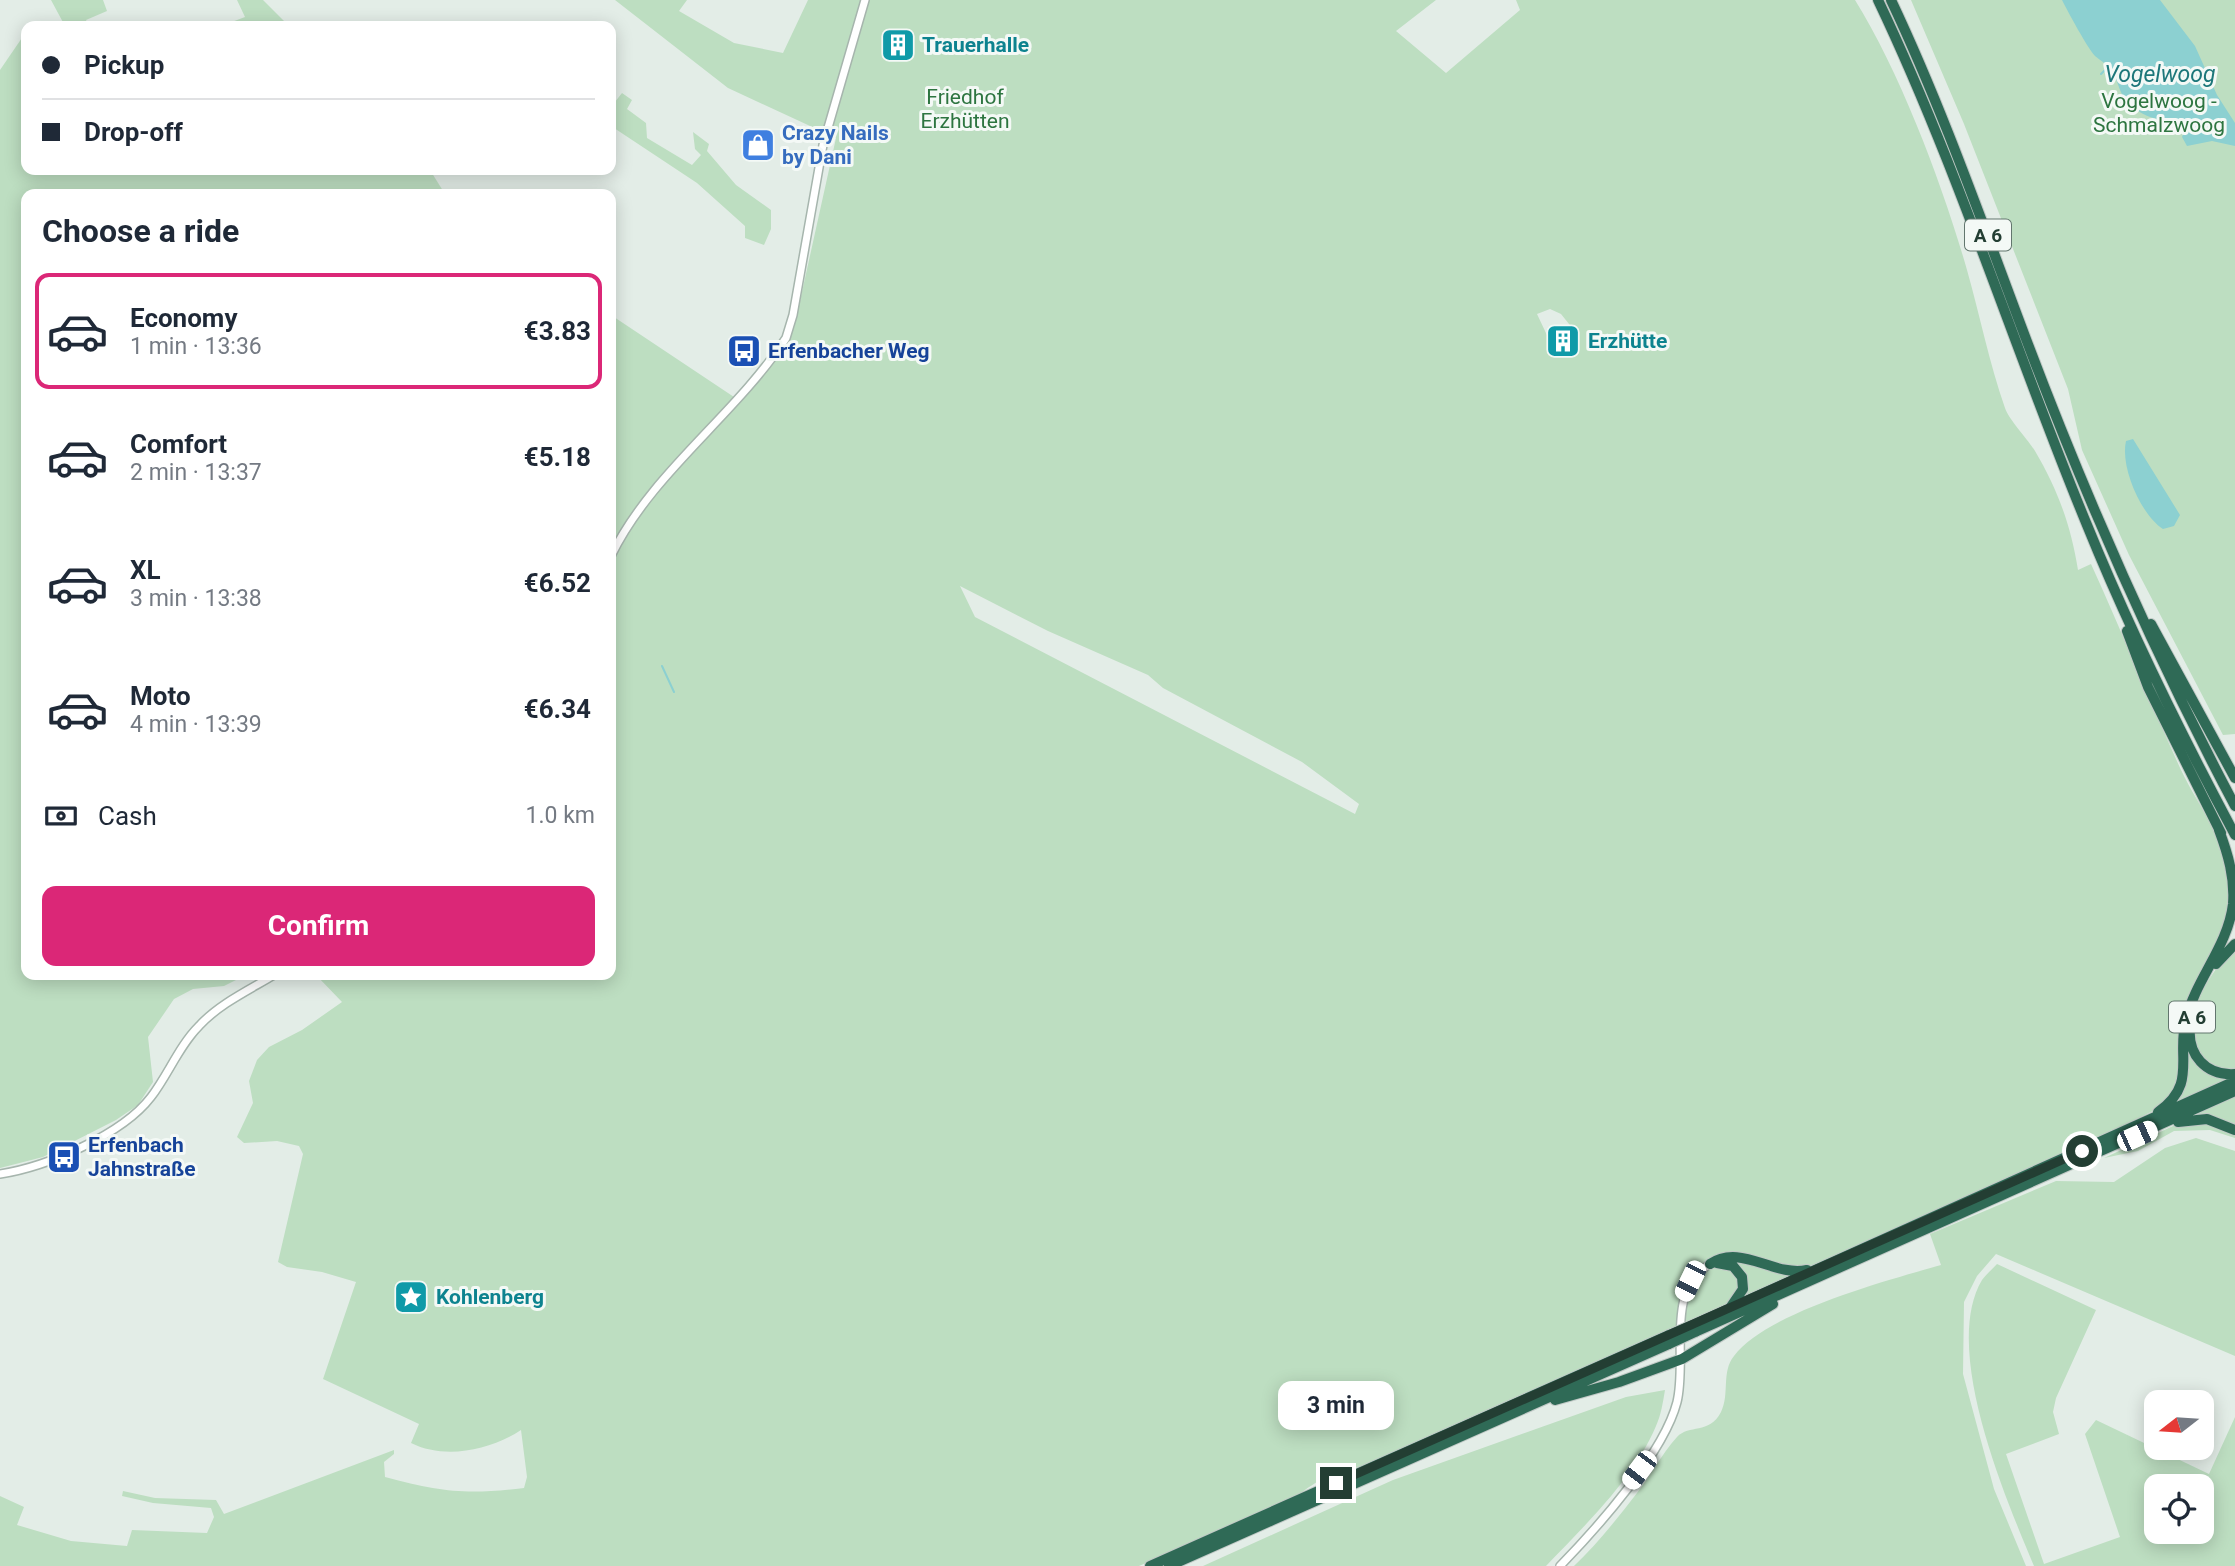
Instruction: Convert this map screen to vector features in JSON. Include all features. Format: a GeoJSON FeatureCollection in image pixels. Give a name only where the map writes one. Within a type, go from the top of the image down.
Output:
{"type":"FeatureCollection","features":[{"type":"Feature","properties":{"kind":"highway","name":"A 6"},"geometry":{"type":"LineString","coordinates":[[1878,0],[1942,142],[2062,462],[2114,587],[2148,664],[2235,835]]}},
{"type":"Feature","properties":{"kind":"highway","name":"A 6"},"geometry":{"type":"LineString","coordinates":[[1891,0],[1956,150],[2026,340],[2136,604],[2235,806]]}},
{"type":"Feature","properties":{"kind":"highway"},"geometry":{"type":"LineString","coordinates":[[2114,587],[2148,687],[2235,858]]}},
{"type":"Feature","properties":{"kind":"highway","name":"A 6"},"geometry":{"type":"LineString","coordinates":[[2136,604],[2187,685],[2235,778]]}},
{"type":"Feature","properties":{"kind":"highway"},"geometry":{"type":"LineString","coordinates":[[2142,1124],[2179,1092],[2184,1075],[2186,1020],[2232,913],[2231,869],[2219,830]]}},
{"type":"Feature","properties":{"kind":"highway","name":"A 6"},"geometry":{"type":"LineString","coordinates":[[2235,944],[2216,964],[2194,1009],[2190,1032],[2194,1054],[2201,1063],[2213,1071],[2235,1074]]}},
{"type":"Feature","properties":{"kind":"highway"},"geometry":{"type":"LineString","coordinates":[[1933,1223],[2235,1082]]}},
{"type":"Feature","properties":{"kind":"highway"},"geometry":{"type":"LineString","coordinates":[[1695,1328],[1784,1294],[1913,1232],[2235,1091]]}},
{"type":"Feature","properties":{"kind":"highway"},"geometry":{"type":"LineString","coordinates":[[2157,1127],[2200,1118],[2215,1120],[2235,1129]]}},
{"type":"Feature","properties":{"kind":"highway"},"geometry":{"type":"LineString","coordinates":[[1169,1566],[1540,1402],[1728,1310],[1913,1232]]}},
{"type":"Feature","properties":{"kind":"highway"},"geometry":{"type":"LineString","coordinates":[[1710,1264],[1732,1256],[1784,1272],[1818,1270]]}},
{"type":"Feature","properties":{"kind":"highway"},"geometry":{"type":"LineString","coordinates":[[1710,1264],[1727,1263],[1742,1278],[1743,1289],[1728,1310]]}},
{"type":"Feature","properties":{"kind":"highway"},"geometry":{"type":"LineString","coordinates":[[1540,1402],[1619,1382],[1682,1359],[1726,1335],[1784,1294]]}},
{"type":"Feature","properties":{"kind":"highway"},"geometry":{"type":"LineString","coordinates":[[1150,1566],[1669,1340]]}},
{"type":"Feature","properties":{"kind":"street"},"geometry":{"type":"LineString","coordinates":[[616,548],[650,496],[786,338],[792,323],[823,145],[865,0]]}},
{"type":"Feature","properties":{"kind":"street"},"geometry":{"type":"LineString","coordinates":[[0,1174],[42,1163],[90,1141],[131,1117],[150,1099],[200,1024],[266,980]]}},
{"type":"Feature","properties":{"kind":"street"},"geometry":{"type":"LineString","coordinates":[[1560,1566],[1590,1536],[1639,1470],[1673,1414],[1682,1359],[1683,1296],[1690,1281],[1710,1264]]}},
{"type":"Feature","properties":{"kind":"green space"},"geometry":{"type":"Polygon","coordinates":[[[51,0],[103,0],[107,11],[86,21],[62,21],[51,0]]]}},
{"type":"Feature","properties":{"kind":"green space"},"geometry":{"type":"Polygon","coordinates":[[[237,0],[263,0],[284,21],[234,21],[245,17],[237,0]]]}},
{"type":"Feature","properties":{"kind":"green space","name":"Friedhof Erzhütten"},"geometry":{"type":"Polygon","coordinates":[[[615,0],[687,0],[679,11],[734,43],[783,53],[808,0],[1436,0],[1396,31],[1446,73],[1520,10],[1516,0],[1855,0],[1889,62],[1933,167],[1967,270],[2005,408],[2035,451],[2050,480],[2072,538],[2078,570],[2091,564],[2181,770],[2215,831],[2228,863],[2231,880],[2229,912],[2188,1006],[2176,1091],[2153,1111],[2049,1161],[1366,1466],[1330,1476],[1298,1496],[1139,1566],[0,1566],[0,1496],[24,1507],[17,1525],[71,1541],[127,1546],[132,1530],[207,1533],[214,1517],[211,1508],[153,1503],[122,1496],[123,1491],[155,1498],[216,1500],[224,1514],[394,1450],[394,1454],[384,1462],[385,1477],[454,1491],[524,1488],[527,1477],[521,1430],[496,1443],[467,1450],[453,1452],[424,1448],[411,1443],[419,1424],[323,1379],[356,1282],[322,1272],[287,1267],[278,1262],[303,1154],[299,1146],[277,1141],[244,1143],[237,1137],[253,1103],[249,1081],[257,1060],[269,1047],[302,1030],[342,1002],[321,980],[616,980],[616,318],[740,401],[773,363],[794,328],[836,138],[728,88],[615,0]],[[1550,309],[1537,314],[1553,348],[1568,342],[1573,329],[1561,314],[1550,309]],[[960,586],[975,617],[1355,814],[1359,804],[1302,762],[1163,688],[1148,675],[1048,631],[960,586]]]}},
{"type":"Feature","properties":{"kind":"green space","name":"Vogelwoog - Schmalzwoog"},"geometry":{"type":"Polygon","coordinates":[[[1911,0],[2235,0],[2235,734],[2223,735],[2129,555],[2082,450],[2068,389],[1964,124],[1911,0]]]}},
{"type":"Feature","properties":{"kind":"green space"},"geometry":{"type":"Polygon","coordinates":[[[21,39],[21,175],[433,175],[442,189],[21,189],[21,980],[236,980],[224,986],[193,989],[174,999],[148,1037],[153,1082],[138,1105],[116,1120],[43,1157],[0,1168],[0,70],[21,39]]]}},
{"type":"Feature","properties":{"kind":"green space"},"geometry":{"type":"Polygon","coordinates":[[[622,93],[632,100],[627,109],[646,123],[647,138],[692,165],[701,155],[695,149],[693,132],[709,144],[707,151],[736,185],[771,210],[771,229],[764,245],[745,238],[745,226],[697,183],[616,129],[616,101],[622,93]]]}},
{"type":"Feature","properties":{"kind":"green space"},"geometry":{"type":"Polygon","coordinates":[[[2235,948],[2235,1070],[2221,1069],[2199,1055],[2193,1041],[2192,1027],[2200,997],[2207,983],[2235,948]]]}},
{"type":"Feature","properties":{"kind":"green space"},"geometry":{"type":"Polygon","coordinates":[[[2187,1052],[2231,1079],[2174,1103],[2187,1052]]]}},
{"type":"Feature","properties":{"kind":"green space"},"geometry":{"type":"Polygon","coordinates":[[[2235,1095],[2235,1125],[2212,1117],[2189,1116],[2235,1095]]]}},
{"type":"Feature","properties":{"kind":"green space"},"geometry":{"type":"Polygon","coordinates":[[[2200,1120],[2235,1132],[2235,1138],[2210,1130],[2174,1131],[2138,1151],[2104,1158],[2173,1126],[2200,1120]]]}},
{"type":"Feature","properties":{"kind":"green space"},"geometry":{"type":"Polygon","coordinates":[[[2196,1138],[2235,1151],[2235,1356],[1996,1254],[1977,1276],[1964,1302],[1963,1374],[1994,1489],[2026,1566],[1574,1566],[1622,1512],[1677,1437],[1687,1431],[1705,1427],[1716,1419],[1724,1405],[1730,1362],[1750,1340],[1773,1325],[1830,1300],[1941,1265],[1930,1234],[2056,1181],[2114,1182],[2165,1148],[2196,1138]]]}},
{"type":"Feature","properties":{"kind":"green space"},"geometry":{"type":"Polygon","coordinates":[[[1997,1264],[2096,1310],[2056,1398],[2053,1412],[2059,1434],[2006,1454],[2044,1564],[2120,1537],[2085,1434],[2096,1420],[2144,1443],[2144,1460],[2180,1460],[2209,1474],[2235,1417],[2235,1566],[2034,1566],[1994,1464],[1973,1383],[1969,1344],[1971,1309],[1982,1280],[1997,1264]]]}},
{"type":"Feature","properties":{"kind":"green space"},"geometry":{"type":"Polygon","coordinates":[[[1665,1390],[1658,1422],[1635,1465],[1607,1501],[1546,1566],[1203,1566],[1393,1480],[1626,1397],[1665,1390]]]}},
{"type":"Feature","properties":{"kind":"water","name":"Vogelwoog"},"geometry":{"type":"Polygon","coordinates":[[[2062,0],[2160,0],[2195,46],[2217,95],[2235,123],[2235,146],[2212,141],[2187,146],[2182,137],[2185,130],[2173,123],[2149,117],[2131,105],[2123,96],[2106,64],[2095,56],[2087,45],[2062,0]]]}},
{"type":"Feature","properties":{"kind":"water"},"geometry":{"type":"Polygon","coordinates":[[[2133,439],[2180,515],[2174,526],[2163,529],[2140,502],[2126,464],[2126,441],[2133,439]]]}},
{"type":"Feature","properties":{"kind":"waterway"},"geometry":{"type":"LineString","coordinates":[[2101,74],[2108,67]]}},
{"type":"Feature","properties":{"kind":"waterway"},"geometry":{"type":"LineString","coordinates":[[662,666],[674,692]]}},
{"type":"Feature","properties":{"kind":"place","name":"Trauerhalle"},"geometry":{"type":"Point","coordinates":[898,45]}},
{"type":"Feature","properties":{"kind":"place","name":"Crazy Nails by Dani"},"geometry":{"type":"Point","coordinates":[758,145]}},
{"type":"Feature","properties":{"kind":"place","name":"Erzhütte"},"geometry":{"type":"Point","coordinates":[1563,341]}},
{"type":"Feature","properties":{"kind":"place","name":"Erfenbacher Weg"},"geometry":{"type":"Point","coordinates":[744,351]}},
{"type":"Feature","properties":{"kind":"place","name":"Erfenbach Jahnstraße"},"geometry":{"type":"Point","coordinates":[64,1157]}},
{"type":"Feature","properties":{"kind":"place","name":"Kohlenberg"},"geometry":{"type":"Point","coordinates":[411,1297]}},
{"type":"Feature","properties":{"kind":"route"},"geometry":{"type":"LineString","coordinates":[[1336,1483],[2082,1151]]}}]}
